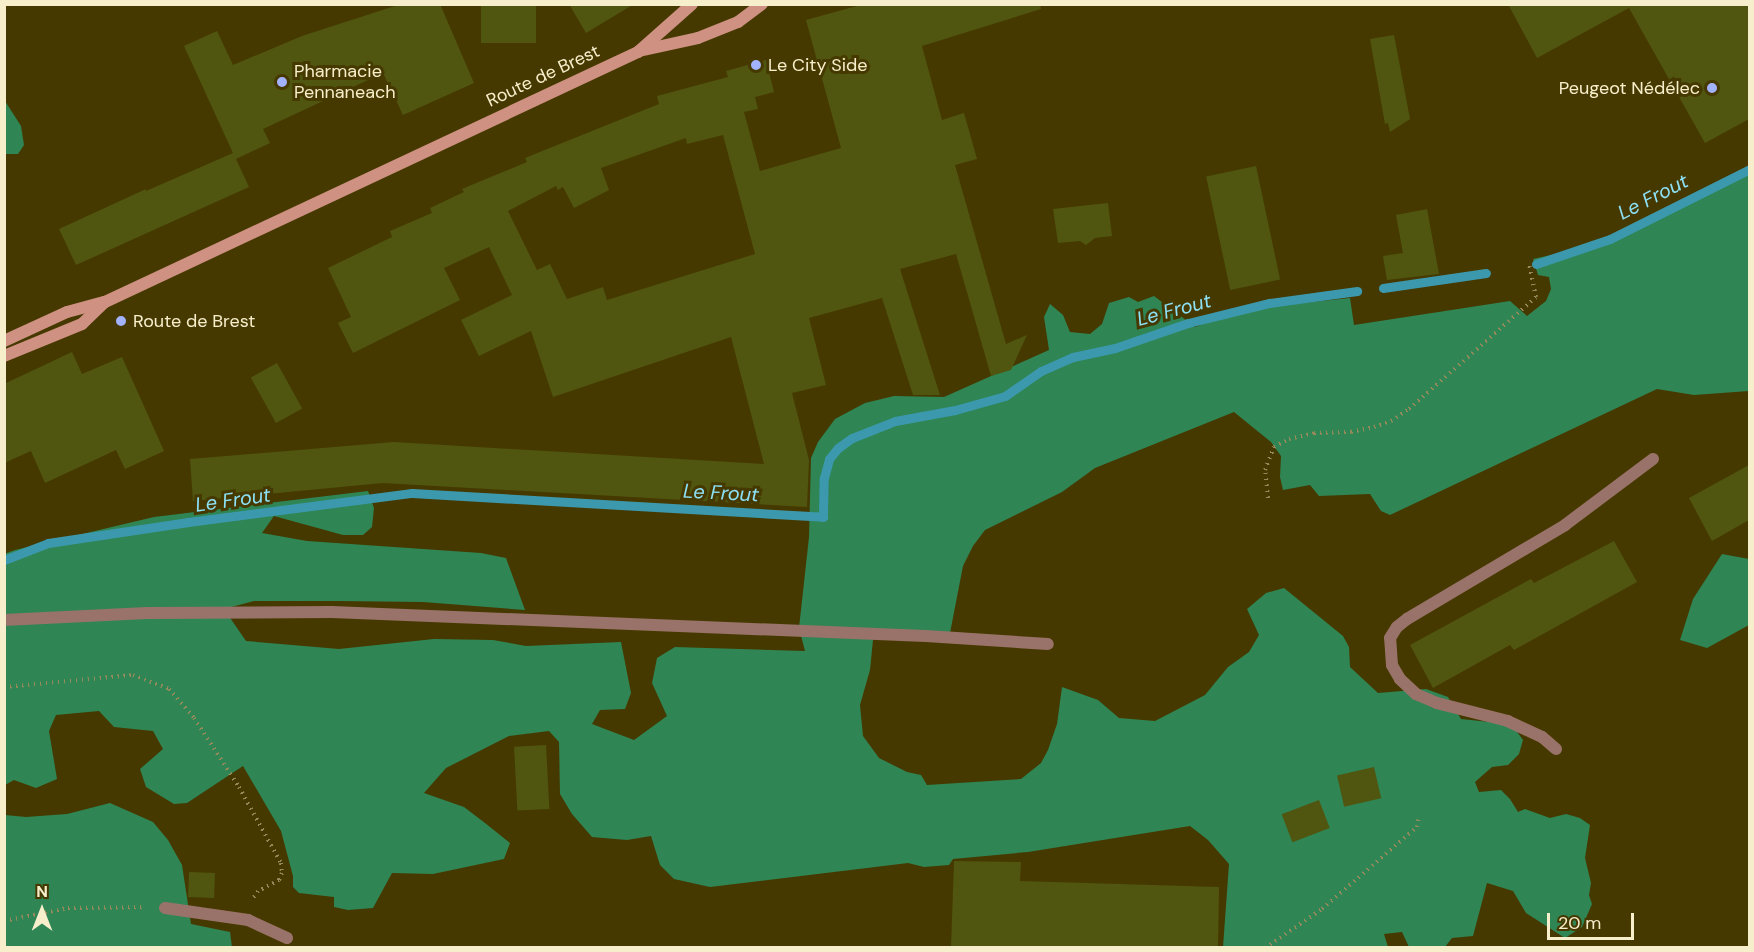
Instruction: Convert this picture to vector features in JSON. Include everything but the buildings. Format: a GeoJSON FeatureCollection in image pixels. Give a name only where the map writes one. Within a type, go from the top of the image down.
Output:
{"type":"FeatureCollection","features":[{"type":"Feature","properties":{"kind":"main road","name":"Route de Brest"},"geometry":{"type":"LineString","coordinates":[[638,51],[692,4]]}},
{"type":"Feature","properties":{"kind":"main road","name":"Route de Brest"},"geometry":{"type":"LineString","coordinates":[[4,341],[67,312],[105,302],[638,51],[698,38],[738,22],[762,4]]}},
{"type":"Feature","properties":{"kind":"main road","name":"Route de Brest"},"geometry":{"type":"LineString","coordinates":[[4,357],[82,324],[105,302]]}},
{"type":"Feature","properties":{"kind":"street"},"geometry":{"type":"LineString","coordinates":[[1556,749],[1542,737],[1508,721],[1437,703],[1416,694],[1400,679],[1392,665],[1390,638],[1396,627],[1407,619],[1565,525],[1600,502],[1653,459]]}},
{"type":"Feature","properties":{"kind":"street"},"geometry":{"type":"LineString","coordinates":[[4,620],[147,613],[332,612],[926,636],[1048,644]]}},
{"type":"Feature","properties":{"kind":"street"},"geometry":{"type":"LineString","coordinates":[[165,908],[248,920],[287,939]]}},
{"type":"Feature","properties":{"kind":"path"},"geometry":{"type":"LineString","coordinates":[[1268,498],[1265,470],[1274,447],[1289,439],[1314,433],[1351,432],[1374,427],[1391,421],[1409,409],[1536,297],[1529,265]]}},
{"type":"Feature","properties":{"kind":"path"},"geometry":{"type":"LineString","coordinates":[[4,687],[133,675],[169,689],[194,718],[239,788],[280,863],[282,873],[279,880],[253,896],[248,920]]}},
{"type":"Feature","properties":{"kind":"path"},"geometry":{"type":"LineString","coordinates":[[1265,948],[1322,909],[1416,827],[1419,817]]}},
{"type":"Feature","properties":{"kind":"path"},"geometry":{"type":"LineString","coordinates":[[4,921],[68,908],[165,908]]}},
{"type":"Feature","properties":{"kind":"green space"},"geometry":{"type":"Polygon","coordinates":[[[5,101],[21,126],[24,145],[18,154],[5,154],[5,101]]]}},
{"type":"Feature","properties":{"kind":"green space"},"geometry":{"type":"Polygon","coordinates":[[[1749,173],[1749,391],[1694,395],[1657,389],[1390,515],[1381,511],[1370,494],[1319,496],[1310,485],[1283,490],[1280,477],[1281,456],[1271,442],[1234,412],[1095,468],[1062,492],[985,530],[973,546],[963,566],[950,633],[874,630],[870,670],[860,705],[863,736],[879,758],[907,772],[921,775],[927,785],[1021,779],[1041,763],[1048,750],[1057,724],[1062,687],[1098,700],[1119,718],[1155,721],[1205,695],[1228,667],[1249,652],[1259,635],[1247,609],[1266,593],[1284,588],[1343,636],[1349,647],[1350,667],[1378,693],[1426,689],[1448,697],[1461,719],[1499,723],[1515,729],[1523,740],[1519,754],[1508,765],[1492,767],[1475,782],[1479,792],[1501,790],[1518,812],[1525,809],[1550,818],[1566,814],[1580,818],[1590,825],[1585,858],[1591,883],[1589,895],[1592,904],[1582,927],[1565,938],[1526,913],[1513,891],[1487,883],[1473,936],[1452,938],[1445,947],[1409,947],[1402,932],[1384,934],[1388,947],[1223,947],[1229,864],[1208,840],[1190,826],[1028,852],[953,859],[949,865],[924,867],[908,863],[710,887],[674,879],[660,865],[651,836],[627,840],[592,837],[572,814],[560,794],[559,742],[549,731],[509,736],[446,768],[424,793],[464,807],[510,843],[504,859],[433,874],[392,873],[373,908],[348,910],[334,907],[334,897],[299,893],[293,887],[293,876],[281,831],[243,766],[187,803],[174,804],[146,787],[140,769],[163,749],[153,731],[114,727],[99,711],[56,715],[49,731],[57,779],[36,788],[14,780],[5,785],[4,554],[15,550],[154,517],[368,491],[374,508],[372,527],[363,535],[343,535],[274,516],[262,533],[307,541],[481,553],[506,558],[525,610],[423,602],[254,601],[224,609],[246,641],[339,649],[434,639],[493,640],[526,646],[621,642],[631,693],[625,709],[600,710],[592,724],[634,740],[667,716],[652,683],[657,658],[675,647],[805,651],[799,628],[809,537],[811,458],[818,442],[835,419],[865,403],[894,396],[944,397],[1049,350],[1044,317],[1050,304],[1063,315],[1070,332],[1090,334],[1102,324],[1109,303],[1129,297],[1138,302],[1154,296],[1195,327],[1225,316],[1265,307],[1350,298],[1354,325],[1510,301],[1527,316],[1546,301],[1551,289],[1549,277],[1538,275],[1533,259],[1610,242],[1749,173]]]}},
{"type":"Feature","properties":{"kind":"green space"},"geometry":{"type":"Polygon","coordinates":[[[1722,554],[1749,559],[1749,625],[1707,648],[1680,640],[1693,599],[1722,554]]]}},
{"type":"Feature","properties":{"kind":"green space"},"geometry":{"type":"Polygon","coordinates":[[[110,803],[153,822],[168,840],[182,865],[191,924],[230,932],[232,947],[5,948],[5,815],[26,817],[67,814],[110,803]]]}},
{"type":"Feature","properties":{"kind":"waterway","name":"Le Frout"},"geometry":{"type":"LineString","coordinates":[[1536,264],[1610,239],[1750,169]]}},
{"type":"Feature","properties":{"kind":"waterway","name":"Le Frout"},"geometry":{"type":"LineString","coordinates":[[1383,288],[1486,273]]}},
{"type":"Feature","properties":{"kind":"waterway","name":"Le Frout"},"geometry":{"type":"LineString","coordinates":[[4,560],[48,543],[412,493],[823,517],[824,478],[829,459],[838,448],[852,438],[895,421],[955,410],[1005,396],[1041,371],[1073,357],[1115,348],[1188,323],[1269,303],[1357,291]]}},
{"type":"Feature","properties":{"kind":"place","name":"Le City Side"},"geometry":{"type":"Point","coordinates":[756,65]}},
{"type":"Feature","properties":{"kind":"place","name":"Pharmacie Pennaneach"},"geometry":{"type":"Point","coordinates":[282,82]}},
{"type":"Feature","properties":{"kind":"place","name":"Peugeot Nédélec"},"geometry":{"type":"Point","coordinates":[1712,88]}},
{"type":"Feature","properties":{"kind":"place","name":"Route de Brest"},"geometry":{"type":"Point","coordinates":[121,321]}}]}
